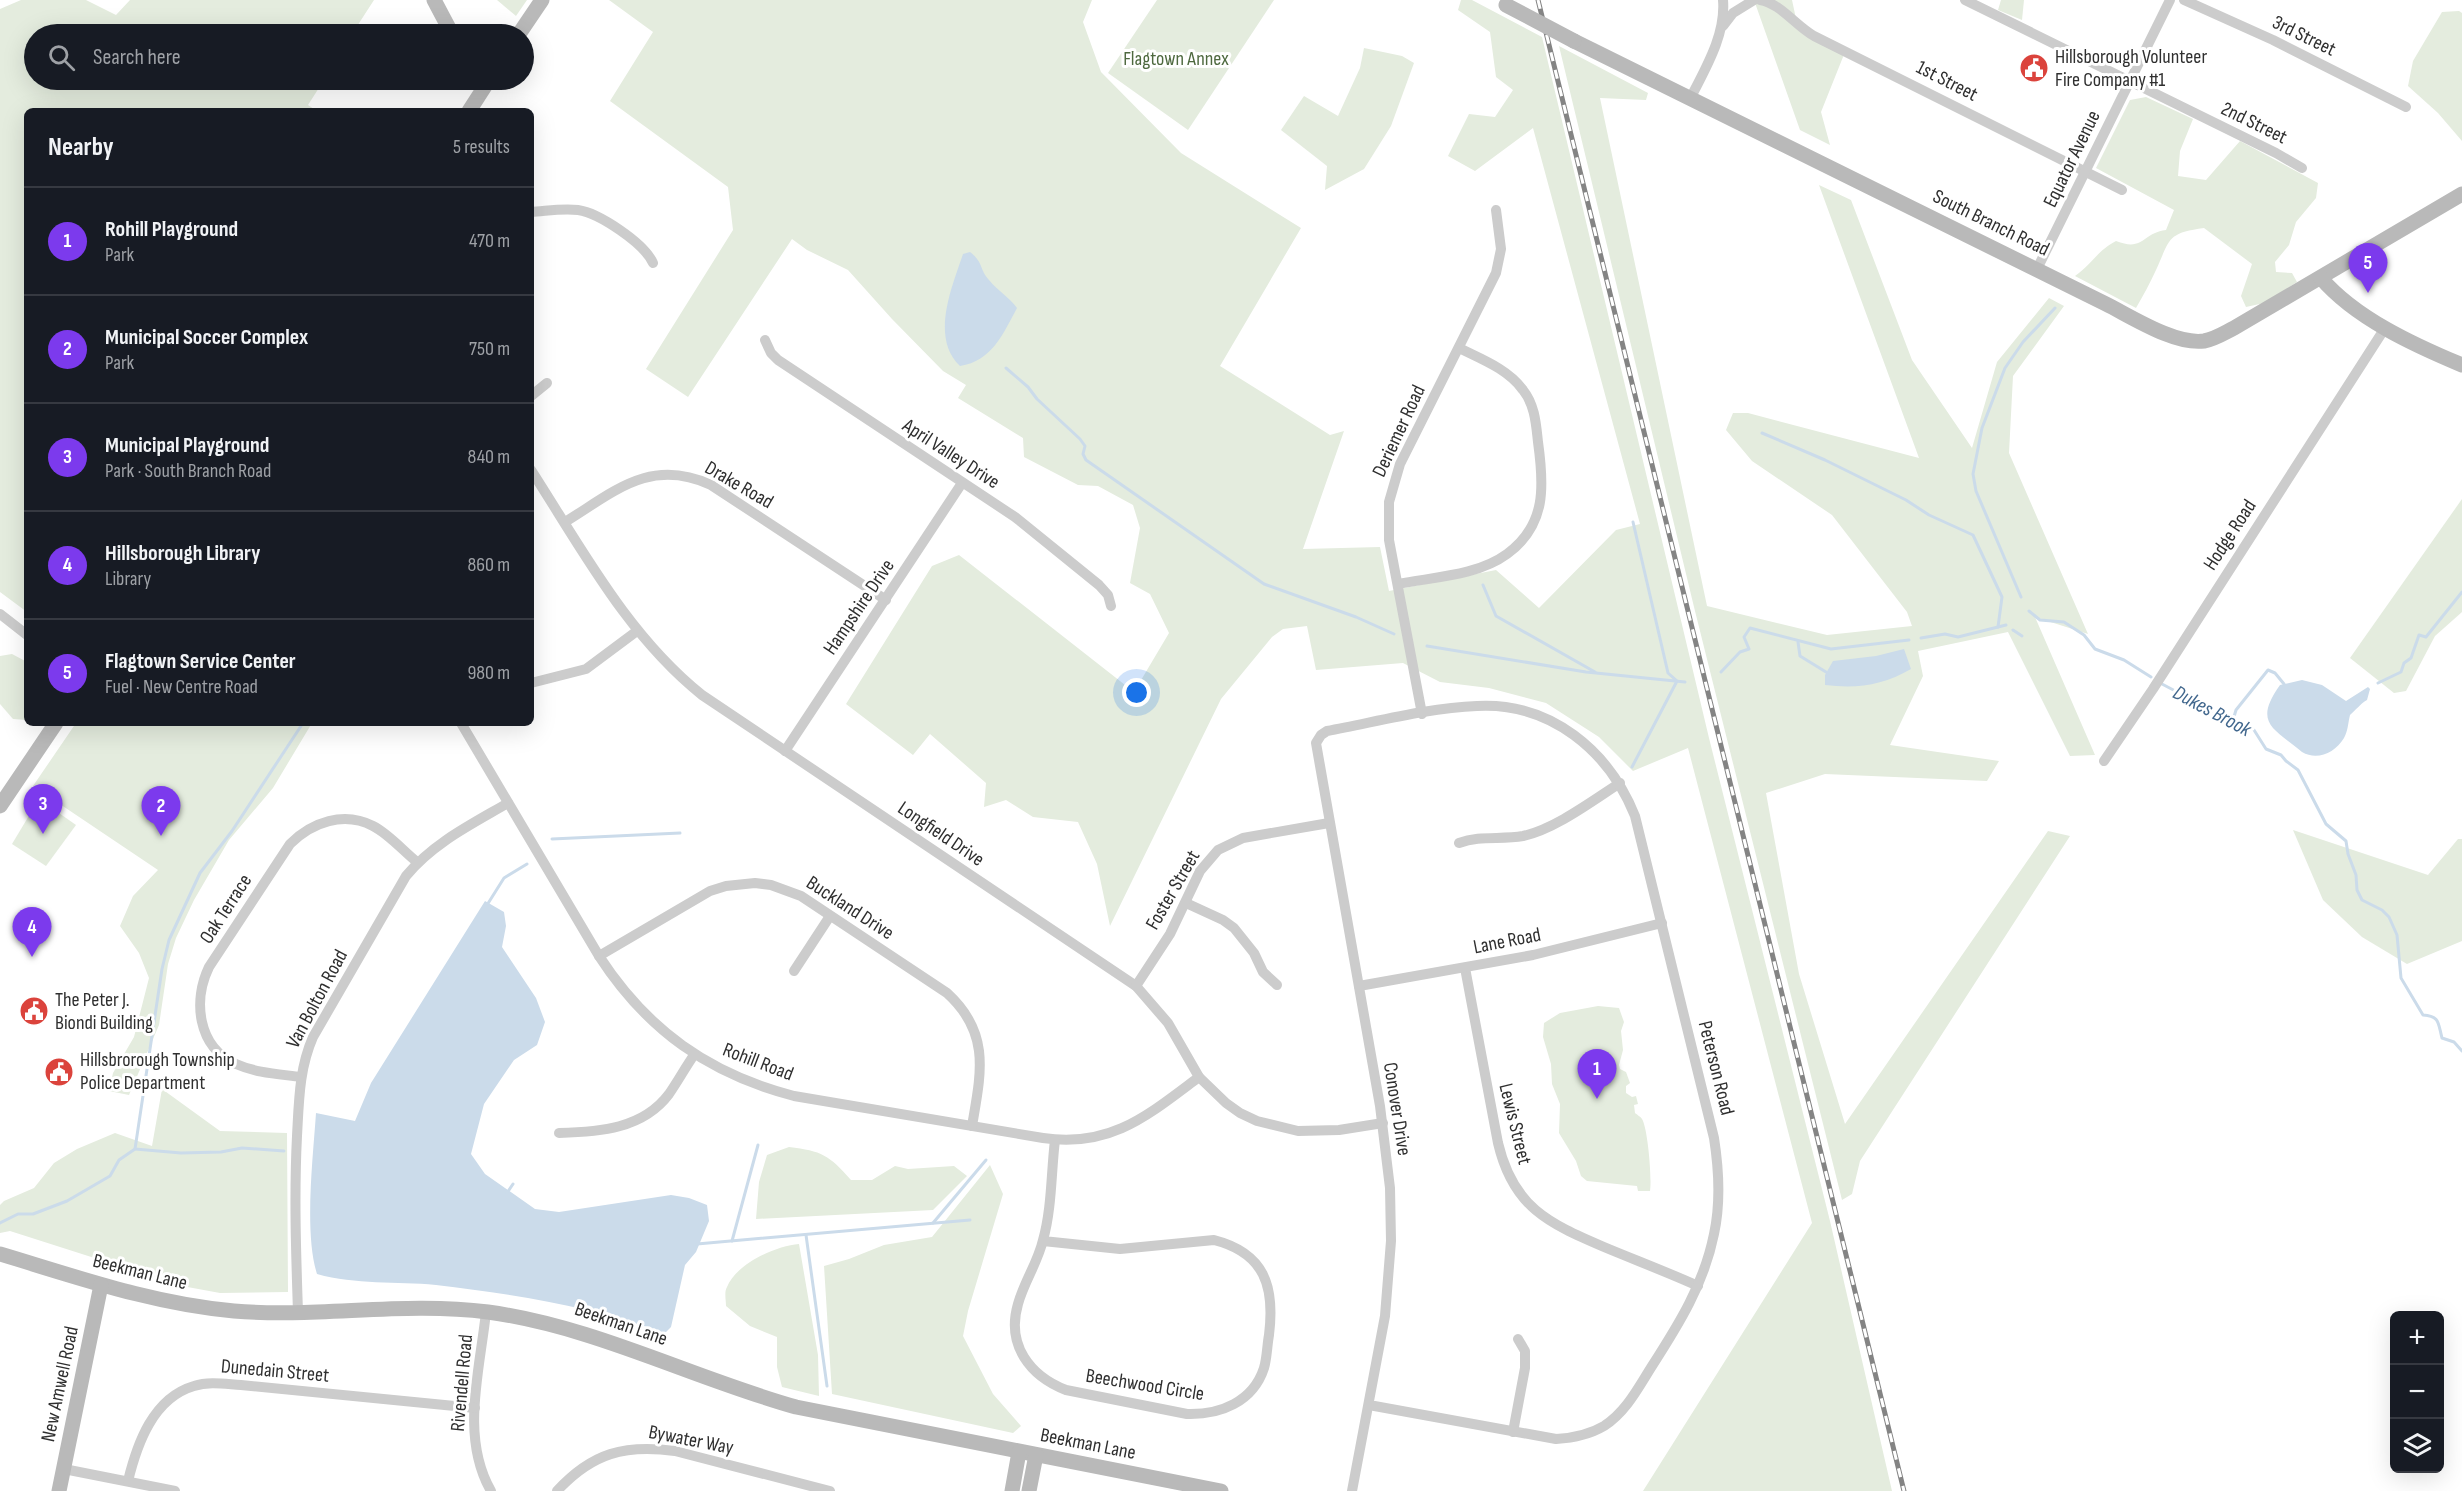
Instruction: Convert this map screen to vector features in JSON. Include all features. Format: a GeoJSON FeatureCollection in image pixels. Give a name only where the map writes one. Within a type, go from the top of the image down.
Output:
{"type":"FeatureCollection","features":[{"type":"Feature","properties":{"kind":"street"},"geometry":{"type":"LineString","coordinates":[[434,0],[447,24]]}},
{"type":"Feature","properties":{"kind":"street"},"geometry":{"type":"LineString","coordinates":[[526,24],[542,0]]}},
{"type":"Feature","properties":{"kind":"street"},"geometry":{"type":"LineString","coordinates":[[1721,28],[1723,0]]}},
{"type":"Feature","properties":{"kind":"street"},"geometry":{"type":"LineString","coordinates":[[1690,99],[1721,28],[1733,13],[1754,0]]}},
{"type":"Feature","properties":{"kind":"street","name":"1st Street"},"geometry":{"type":"LineString","coordinates":[[1760,0],[1773,4],[1802,29],[1814,36],[2122,190]]}},
{"type":"Feature","properties":{"kind":"street","name":"2nd Street"},"geometry":{"type":"LineString","coordinates":[[1965,0],[2276,153],[2301,168]]}},
{"type":"Feature","properties":{"kind":"street","name":"Equator Avenue"},"geometry":{"type":"LineString","coordinates":[[2037,269],[2170,0]]}},
{"type":"Feature","properties":{"kind":"street","name":"3rd Street"},"geometry":{"type":"LineString","coordinates":[[2184,0],[2272,40],[2406,107]]}},
{"type":"Feature","properties":{"kind":"street","name":"South Branch Road"},"geometry":{"type":"LineString","coordinates":[[1501,2],[1690,99],[2179,339],[2196,342],[2214,338],[2321,278],[2462,194]]}},
{"type":"Feature","properties":{"kind":"street"},"geometry":{"type":"LineString","coordinates":[[471,108],[483,90]]}},
{"type":"Feature","properties":{"kind":"street"},"geometry":{"type":"LineString","coordinates":[[534,212],[580,210],[595,216],[644,248],[653,262]]}},
{"type":"Feature","properties":{"kind":"street","name":"Deriemer Road"},"geometry":{"type":"LineString","coordinates":[[1422,714],[1388,520],[1393,483],[1400,464],[1500,261],[1500,232],[1496,210]]}},
{"type":"Feature","properties":{"kind":"street"},"geometry":{"type":"LineString","coordinates":[[2321,278],[2345,301],[2385,328],[2462,365]]}},
{"type":"Feature","properties":{"kind":"street","name":"Hodge Road"},"geometry":{"type":"LineString","coordinates":[[2104,762],[2385,328]]}},
{"type":"Feature","properties":{"kind":"street","name":"April Valley Drive"},"geometry":{"type":"LineString","coordinates":[[765,340],[771,353],[778,360],[1016,517],[1099,585],[1112,606]]}},
{"type":"Feature","properties":{"kind":"street"},"geometry":{"type":"LineString","coordinates":[[1398,584],[1470,570],[1494,562],[1508,554],[1528,532],[1540,506],[1543,474],[1531,404],[1514,379],[1459,348]]}},
{"type":"Feature","properties":{"kind":"street"},"geometry":{"type":"LineString","coordinates":[[534,394],[547,383]]}},
{"type":"Feature","properties":{"kind":"street","name":"Longfield Drive"},"geometry":{"type":"LineString","coordinates":[[534,475],[637,631],[665,664],[693,688],[785,751],[1136,986],[1168,1023],[1199,1077],[1226,1103],[1240,1113],[1278,1128],[1316,1132],[1383,1123]]}},
{"type":"Feature","properties":{"kind":"street","name":"Drake Road"},"geometry":{"type":"LineString","coordinates":[[565,522],[620,486],[652,475],[684,475],[711,485],[886,600]]}},
{"type":"Feature","properties":{"kind":"street","name":"Hampshire Drive"},"geometry":{"type":"LineString","coordinates":[[785,751],[962,483]]}},
{"type":"Feature","properties":{"kind":"street"},"geometry":{"type":"LineString","coordinates":[[0,614],[24,632]]}},
{"type":"Feature","properties":{"kind":"street"},"geometry":{"type":"LineString","coordinates":[[534,682],[586,669],[637,631]]}},
{"type":"Feature","properties":{"kind":"street","name":"Peterson Road"},"geometry":{"type":"LineString","coordinates":[[1321,735],[1422,714],[1477,706],[1511,708],[1546,718],[1576,735],[1600,757],[1620,783],[1635,816],[1711,1125],[1717,1160],[1718,1208],[1715,1232],[1698,1286],[1687,1311],[1634,1395],[1614,1418],[1587,1434],[1556,1439],[1369,1405]]}},
{"type":"Feature","properties":{"kind":"street"},"geometry":{"type":"LineString","coordinates":[[0,806],[54,726]]}},
{"type":"Feature","properties":{"kind":"street","name":"Rohill Road"},"geometry":{"type":"LineString","coordinates":[[463,726],[599,956],[624,991],[642,1011],[694,1054],[739,1078],[776,1091],[1055,1140],[1086,1139],[1119,1131],[1154,1112],[1199,1077]]}},
{"type":"Feature","properties":{"kind":"street","name":"Conover Drive"},"geometry":{"type":"LineString","coordinates":[[1321,735],[1316,743],[1316,751],[1383,1123],[1390,1188],[1390,1269],[1385,1316],[1352,1491]]}},
{"type":"Feature","properties":{"kind":"street"},"geometry":{"type":"LineString","coordinates":[[1459,843],[1474,837],[1507,837],[1536,831],[1620,783]]}},
{"type":"Feature","properties":{"kind":"street","name":"Van Bolton Road"},"geometry":{"type":"LineString","coordinates":[[298,1312],[295,1195],[301,1077],[306,1052],[313,1036],[406,876],[417,862],[440,844],[508,803]]}},
{"type":"Feature","properties":{"kind":"street","name":"Oak Terrace"},"geometry":{"type":"LineString","coordinates":[[301,1077],[248,1069],[233,1063],[211,1042],[203,1027],[199,1012],[202,981],[209,967],[290,844],[309,828],[332,820],[360,822],[373,826],[417,862]]}},
{"type":"Feature","properties":{"kind":"street","name":"Foster Street"},"geometry":{"type":"LineString","coordinates":[[1136,986],[1170,934],[1200,871],[1209,859],[1230,843],[1243,838],[1329,823]]}},
{"type":"Feature","properties":{"kind":"street","name":"Buckland Drive"},"geometry":{"type":"LineString","coordinates":[[599,956],[694,900],[726,885],[755,883],[786,889],[801,896],[947,993],[966,1014],[975,1034],[981,1071],[972,1125]]}},
{"type":"Feature","properties":{"kind":"street"},"geometry":{"type":"LineString","coordinates":[[1186,903],[1223,920],[1234,928],[1254,953],[1263,972],[1277,985]]}},
{"type":"Feature","properties":{"kind":"street"},"geometry":{"type":"LineString","coordinates":[[794,971],[830,916]]}},
{"type":"Feature","properties":{"kind":"street","name":"Lane Road"},"geometry":{"type":"LineString","coordinates":[[1359,986],[1533,955],[1662,924]]}},
{"type":"Feature","properties":{"kind":"street","name":"Lewis Street"},"geometry":{"type":"LineString","coordinates":[[1465,968],[1501,1158],[1507,1173],[1522,1197],[1555,1225],[1698,1286]]}},
{"type":"Feature","properties":{"kind":"street"},"geometry":{"type":"LineString","coordinates":[[559,1133],[607,1130],[632,1123],[645,1116],[668,1096],[694,1054]]}},
{"type":"Feature","properties":{"kind":"street","name":"Beechwood Circle"},"geometry":{"type":"LineString","coordinates":[[1043,1241],[1120,1249],[1214,1240],[1227,1243],[1249,1255],[1264,1275],[1271,1300],[1265,1366],[1259,1378],[1233,1406],[1219,1412],[1187,1414],[1066,1390],[1050,1384],[1036,1374],[1020,1349],[1016,1334],[1018,1304],[1043,1241],[1055,1140]]}},
{"type":"Feature","properties":{"kind":"street","name":"Beekman Lane"},"geometry":{"type":"LineString","coordinates":[[0,1254],[101,1285],[178,1304],[234,1311],[298,1312],[412,1308],[486,1312],[528,1318],[595,1336],[749,1393],[796,1407],[1221,1491]]}},
{"type":"Feature","properties":{"kind":"street","name":"New Amwell Road"},"geometry":{"type":"LineString","coordinates":[[59,1491],[101,1285]]}},
{"type":"Feature","properties":{"kind":"street","name":"Rivendell Road"},"geometry":{"type":"LineString","coordinates":[[486,1312],[475,1408],[476,1452],[491,1491]]}},
{"type":"Feature","properties":{"kind":"street"},"geometry":{"type":"LineString","coordinates":[[1513,1432],[1525,1368],[1524,1351],[1518,1339]]}},
{"type":"Feature","properties":{"kind":"street","name":"Dunedain Street"},"geometry":{"type":"LineString","coordinates":[[128,1481],[147,1426],[161,1406],[177,1393],[194,1386],[213,1383],[231,1384],[475,1408]]}},
{"type":"Feature","properties":{"kind":"street","name":"Bywater Way"},"geometry":{"type":"LineString","coordinates":[[557,1491],[572,1474],[600,1458],[617,1451],[651,1448],[675,1451],[823,1490]]}},
{"type":"Feature","properties":{"kind":"street"},"geometry":{"type":"LineString","coordinates":[[1012,1491],[1019,1452]]}},
{"type":"Feature","properties":{"kind":"street"},"geometry":{"type":"LineString","coordinates":[[1029,1491],[1036,1455]]}},
{"type":"Feature","properties":{"kind":"street"},"geometry":{"type":"LineString","coordinates":[[64,1468],[175,1491]]}},
{"type":"Feature","properties":{"kind":"green space"},"geometry":{"type":"Polygon","coordinates":[[[21,0],[86,0],[116,15],[130,0],[374,0],[358,24],[24,24],[24,90],[318,90],[308,105],[312,108],[24,108],[24,610],[0,592],[0,9],[21,0]]]}},
{"type":"Feature","properties":{"kind":"green space"},"geometry":{"type":"Polygon","coordinates":[[[497,0],[527,0],[516,16],[497,0]]]}},
{"type":"Feature","properties":{"kind":"green space"},"geometry":{"type":"Polygon","coordinates":[[[609,0],[1092,0],[1083,22],[1101,72],[1181,153],[1301,228],[1220,366],[1330,435],[1344,431],[1303,549],[1380,547],[1389,591],[1496,570],[1539,608],[1616,530],[1640,524],[1533,128],[1475,171],[1448,156],[1469,114],[1495,117],[1513,90],[1496,77],[1490,32],[1458,10],[1461,0],[1472,0],[1542,37],[1709,738],[1830,1221],[1892,1491],[1643,1491],[1812,1223],[1688,748],[1633,771],[1599,737],[1546,703],[1489,688],[1440,682],[1403,663],[1316,670],[1307,626],[1283,629],[1272,637],[1221,699],[1110,926],[1097,864],[1078,822],[1033,817],[1006,800],[984,807],[986,783],[930,734],[913,755],[846,704],[932,566],[959,555],[1134,692],[1169,633],[1150,594],[1130,583],[1140,528],[1133,505],[1098,486],[1078,485],[1024,457],[1023,438],[958,398],[966,385],[943,371],[848,270],[807,250],[792,239],[688,397],[646,369],[733,230],[728,187],[610,101],[653,32],[609,0]]]}},
{"type":"Feature","properties":{"kind":"green space","name":"Flagtown Annex"},"geometry":{"type":"Polygon","coordinates":[[[1157,0],[1274,0],[1188,130],[1108,73],[1157,0]]]}},
{"type":"Feature","properties":{"kind":"green space"},"geometry":{"type":"Polygon","coordinates":[[[1754,0],[1792,0],[1798,28],[1845,52],[1821,112],[1830,145],[1800,130],[1754,0]]]}},
{"type":"Feature","properties":{"kind":"green space"},"geometry":{"type":"Polygon","coordinates":[[[2001,0],[2024,0],[2022,20],[1998,10],[2001,0]]]}},
{"type":"Feature","properties":{"kind":"green space"},"geometry":{"type":"Polygon","coordinates":[[[2459,11],[2462,13],[2462,141],[2438,113],[2408,86],[2413,61],[2442,12],[2459,11]]]}},
{"type":"Feature","properties":{"kind":"green space"},"geometry":{"type":"Polygon","coordinates":[[[1559,46],[1648,93],[1646,100],[1600,98],[1707,606],[1827,635],[1912,626],[1907,612],[1832,515],[1752,461],[1726,430],[1733,413],[1748,413],[1919,458],[1819,185],[1851,200],[1912,360],[1972,448],[1997,362],[2049,298],[2064,306],[2013,376],[2009,453],[2088,634],[2035,617],[2095,755],[2070,756],[2008,632],[1918,651],[1923,676],[1890,745],[1999,761],[1987,781],[1825,774],[1766,793],[1799,974],[1845,1124],[2048,831],[2070,836],[1860,1161],[1852,1194],[1842,1200],[1694,607],[1559,46]]]}},
{"type":"Feature","properties":{"kind":"green space"},"geometry":{"type":"Polygon","coordinates":[[[1364,48],[1402,56],[1414,63],[1391,126],[1364,169],[1325,190],[1327,166],[1281,130],[1304,96],[1338,116],[1360,68],[1364,48]]]}},
{"type":"Feature","properties":{"kind":"green space"},"geometry":{"type":"Polygon","coordinates":[[[2146,97],[2193,119],[2180,151],[2178,176],[2206,180],[2240,141],[2318,183],[2316,198],[2296,222],[2289,245],[2275,262],[2276,272],[2292,273],[2297,282],[2264,303],[2246,307],[2241,296],[2252,264],[2204,228],[2182,232],[2171,240],[2136,308],[2075,276],[2116,241],[2125,244],[2138,243],[2166,230],[2174,210],[2096,168],[2130,100],[2146,97]]]}},
{"type":"Feature","properties":{"kind":"green space"},"geometry":{"type":"Polygon","coordinates":[[[2462,499],[2462,612],[2435,636],[2406,691],[2394,693],[2350,658],[2462,499]]]}},
{"type":"Feature","properties":{"kind":"green space"},"geometry":{"type":"Polygon","coordinates":[[[12,654],[24,660],[24,720],[13,719],[0,704],[0,656],[12,654]]]}},
{"type":"Feature","properties":{"kind":"green space"},"geometry":{"type":"Polygon","coordinates":[[[74,726],[310,726],[273,788],[229,840],[194,900],[176,938],[168,964],[159,1025],[129,1095],[109,1091],[113,1073],[134,1037],[149,978],[139,953],[120,926],[133,896],[158,870],[33,786],[74,726]]]}},
{"type":"Feature","properties":{"kind":"green space"},"geometry":{"type":"Polygon","coordinates":[[[39,799],[76,825],[46,866],[12,844],[39,799]]]}},
{"type":"Feature","properties":{"kind":"green space"},"geometry":{"type":"Polygon","coordinates":[[[2293,830],[2428,875],[2458,839],[2462,839],[2462,941],[2407,964],[2362,937],[2323,900],[2293,830]]]}},
{"type":"Feature","properties":{"kind":"green space"},"geometry":{"type":"Polygon","coordinates":[[[1598,1006],[1619,1008],[1624,1022],[1621,1031],[1623,1050],[1619,1065],[1620,1069],[1626,1072],[1630,1083],[1626,1086],[1626,1093],[1632,1097],[1636,1096],[1638,1104],[1634,1105],[1635,1113],[1644,1124],[1649,1154],[1650,1191],[1638,1191],[1637,1186],[1587,1181],[1581,1176],[1576,1161],[1559,1133],[1560,1104],[1552,1084],[1551,1064],[1543,1037],[1544,1023],[1560,1013],[1598,1006]]]}},
{"type":"Feature","properties":{"kind":"green space"},"geometry":{"type":"Polygon","coordinates":[[[162,1089],[220,1131],[287,1133],[288,1292],[220,1293],[182,1286],[10,1231],[0,1233],[0,1205],[34,1188],[54,1163],[77,1149],[115,1133],[152,1146],[162,1089]]]}},
{"type":"Feature","properties":{"kind":"green space"},"geometry":{"type":"Polygon","coordinates":[[[789,1147],[810,1150],[824,1156],[837,1165],[851,1180],[872,1180],[895,1166],[908,1169],[954,1166],[967,1176],[933,1210],[756,1219],[759,1182],[767,1155],[789,1147]]]}},
{"type":"Feature","properties":{"kind":"green space"},"geometry":{"type":"Polygon","coordinates":[[[990,1165],[1003,1194],[968,1311],[963,1336],[993,1394],[1021,1426],[1013,1433],[832,1394],[824,1266],[884,1245],[932,1237],[990,1165]]]}},
{"type":"Feature","properties":{"kind":"green space"},"geometry":{"type":"Polygon","coordinates":[[[799,1244],[818,1355],[819,1396],[782,1387],[777,1367],[777,1337],[750,1326],[726,1306],[726,1289],[732,1279],[747,1264],[768,1252],[799,1244]]]}},
{"type":"Feature","properties":{"kind":"water"},"geometry":{"type":"Polygon","coordinates":[[[970,252],[977,259],[989,280],[1017,308],[995,345],[980,358],[960,366],[951,355],[946,341],[946,312],[963,254],[970,252]]]}},
{"type":"Feature","properties":{"kind":"water"},"geometry":{"type":"Polygon","coordinates":[[[1904,649],[1911,669],[1901,674],[1880,682],[1859,686],[1825,685],[1825,675],[1833,661],[1876,656],[1904,649]]]}},
{"type":"Feature","properties":{"kind":"water"},"geometry":{"type":"Polygon","coordinates":[[[2302,680],[2322,685],[2346,701],[2368,687],[2370,689],[2367,700],[2350,715],[2344,738],[2336,748],[2325,754],[2314,756],[2302,752],[2275,730],[2267,717],[2272,698],[2280,685],[2302,680]]]}},
{"type":"Feature","properties":{"kind":"water"},"geometry":{"type":"Polygon","coordinates":[[[485,901],[504,912],[506,926],[502,947],[536,998],[545,1022],[537,1045],[514,1060],[484,1104],[471,1154],[485,1174],[535,1209],[559,1212],[671,1195],[689,1198],[707,1205],[709,1221],[696,1252],[685,1265],[671,1327],[665,1333],[609,1316],[523,1297],[436,1285],[346,1280],[317,1274],[313,1257],[310,1217],[316,1113],[355,1121],[371,1083],[485,901]]]}},
{"type":"Feature","properties":{"kind":"waterway","name":"Dukes Brook"},"geometry":{"type":"LineString","coordinates":[[2021,597],[1976,491],[1973,474],[1982,428],[2005,368],[2023,342],[2055,308]]}},
{"type":"Feature","properties":{"kind":"waterway"},"geometry":{"type":"LineString","coordinates":[[1006,368],[1080,439],[1085,446],[1083,454],[1086,460],[1264,584],[1356,617],[1394,634]]}},
{"type":"Feature","properties":{"kind":"waterway"},"geometry":{"type":"LineString","coordinates":[[1762,433],[1825,460],[1906,500],[1929,515],[1973,535],[2002,597],[1998,627]]}},
{"type":"Feature","properties":{"kind":"waterway"},"geometry":{"type":"LineString","coordinates":[[1632,767],[1677,681],[1668,673],[1633,522]]}},
{"type":"Feature","properties":{"kind":"waterway"},"geometry":{"type":"LineString","coordinates":[[1483,585],[1496,616],[1595,672]]}},
{"type":"Feature","properties":{"kind":"waterway"},"geometry":{"type":"LineString","coordinates":[[2378,683],[2401,672],[2404,663],[2411,658],[2419,635],[2426,637],[2462,592]]}},
{"type":"Feature","properties":{"kind":"waterway","name":"Dukes Brook"},"geometry":{"type":"LineString","coordinates":[[2029,611],[2040,620],[2064,622],[2084,635],[2095,649],[2124,660],[2151,677]]}},
{"type":"Feature","properties":{"kind":"waterway"},"geometry":{"type":"LineString","coordinates":[[1921,638],[1945,634],[1958,637],[2006,625]]}},
{"type":"Feature","properties":{"kind":"waterway"},"geometry":{"type":"LineString","coordinates":[[1721,672],[1740,652],[1749,649],[1744,637],[1750,628],[1831,649],[1909,640]]}},
{"type":"Feature","properties":{"kind":"waterway"},"geometry":{"type":"LineString","coordinates":[[2013,630],[2022,636]]}},
{"type":"Feature","properties":{"kind":"waterway"},"geometry":{"type":"LineString","coordinates":[[1798,642],[1800,656],[1826,672]]}},
{"type":"Feature","properties":{"kind":"waterway"},"geometry":{"type":"LineString","coordinates":[[1427,646],[1586,672],[1685,682]]}},
{"type":"Feature","properties":{"kind":"waterway"},"geometry":{"type":"LineString","coordinates":[[2233,720],[2236,710],[2268,670],[2275,673],[2284,684]]}},
{"type":"Feature","properties":{"kind":"waterway","name":"Dukes Brook"},"geometry":{"type":"LineString","coordinates":[[2162,684],[2192,702],[2254,730],[2266,749],[2281,755],[2298,770],[2326,824],[2346,841],[2356,875],[2357,890],[2362,900],[2382,910],[2389,917],[2397,935],[2401,978],[2423,1015],[2433,1017],[2437,1021],[2442,1038],[2454,1042],[2462,1051]]}},
{"type":"Feature","properties":{"kind":"waterway"},"geometry":{"type":"LineString","coordinates":[[0,1223],[18,1214],[33,1214],[67,1201],[110,1176],[119,1160],[135,1149],[162,969],[169,940],[200,873],[232,831],[301,726]]}},
{"type":"Feature","properties":{"kind":"waterway"},"geometry":{"type":"LineString","coordinates":[[552,839],[680,833]]}},
{"type":"Feature","properties":{"kind":"waterway"},"geometry":{"type":"LineString","coordinates":[[487,905],[504,878],[527,864]]}},
{"type":"Feature","properties":{"kind":"waterway"},"geometry":{"type":"LineString","coordinates":[[732,1241],[758,1145]]}},
{"type":"Feature","properties":{"kind":"waterway"},"geometry":{"type":"LineString","coordinates":[[135,1149],[181,1153],[221,1152],[242,1148],[284,1151]]}},
{"type":"Feature","properties":{"kind":"waterway"},"geometry":{"type":"LineString","coordinates":[[933,1223],[986,1160]]}},
{"type":"Feature","properties":{"kind":"waterway"},"geometry":{"type":"LineString","coordinates":[[507,1193],[513,1184]]}},
{"type":"Feature","properties":{"kind":"waterway"},"geometry":{"type":"LineString","coordinates":[[697,1244],[970,1220]]}},
{"type":"Feature","properties":{"kind":"waterway"},"geometry":{"type":"LineString","coordinates":[[806,1235],[827,1386]]}},
{"type":"Feature","properties":{"kind":"railway"},"geometry":{"type":"LineString","coordinates":[[1538,0],[1904,1491]]}},
{"type":"Feature","properties":{"kind":"place","name":"Hillsborough Volunteer Fire Company #1"},"geometry":{"type":"Point","coordinates":[2034,68]}},
{"type":"Feature","properties":{"kind":"place","name":"Flagtown Service Center"},"geometry":{"type":"Point","coordinates":[2368,293]}},
{"type":"Feature","properties":{"kind":"place","name":"Municipal Playground"},"geometry":{"type":"Point","coordinates":[43,834]}},
{"type":"Feature","properties":{"kind":"place","name":"Municipal Soccer Complex"},"geometry":{"type":"Point","coordinates":[161,836]}},
{"type":"Feature","properties":{"kind":"place","name":"Hillsborough Library"},"geometry":{"type":"Point","coordinates":[32,957]}},
{"type":"Feature","properties":{"kind":"place","name":"The Peter J. Biondi Building"},"geometry":{"type":"Point","coordinates":[34,1011]}},
{"type":"Feature","properties":{"kind":"place","name":"Hillsbrorough Township Police Department"},"geometry":{"type":"Point","coordinates":[59,1072]}},
{"type":"Feature","properties":{"kind":"place","name":"Rohill Playground"},"geometry":{"type":"Point","coordinates":[1597,1099]}}]}
